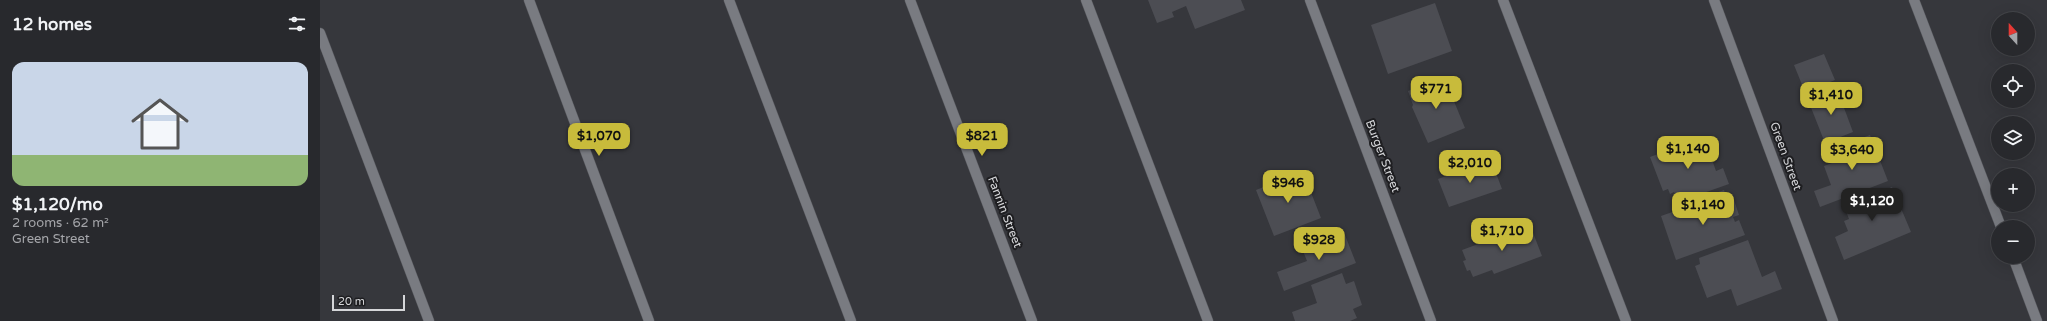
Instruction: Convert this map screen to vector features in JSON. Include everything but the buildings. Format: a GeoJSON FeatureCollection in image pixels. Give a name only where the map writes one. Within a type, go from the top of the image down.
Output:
{"type":"FeatureCollection","features":[{"type":"Feature","properties":{"kind":"street"},"geometry":{"type":"LineString","coordinates":[[529,0],[649,321]]}},
{"type":"Feature","properties":{"kind":"street"},"geometry":{"type":"LineString","coordinates":[[729,0],[850,321]]}},
{"type":"Feature","properties":{"kind":"street","name":"Fannin Street"},"geometry":{"type":"LineString","coordinates":[[910,0],[1032,321]]}},
{"type":"Feature","properties":{"kind":"street"},"geometry":{"type":"LineString","coordinates":[[1086,0],[1208,321]]}},
{"type":"Feature","properties":{"kind":"street","name":"Burger Street"},"geometry":{"type":"LineString","coordinates":[[1310,0],[1431,321]]}},
{"type":"Feature","properties":{"kind":"street"},"geometry":{"type":"LineString","coordinates":[[1503,0],[1626,321]]}},
{"type":"Feature","properties":{"kind":"street","name":"Green Street"},"geometry":{"type":"LineString","coordinates":[[1714,0],[1833,321]]}},
{"type":"Feature","properties":{"kind":"street"},"geometry":{"type":"LineString","coordinates":[[1914,0],[1998,220]]}},
{"type":"Feature","properties":{"kind":"street"},"geometry":{"type":"LineString","coordinates":[[320,33],[429,321]]}},
{"type":"Feature","properties":{"kind":"street"},"geometry":{"type":"LineString","coordinates":[[2016,264],[2037,321]]}}]}
